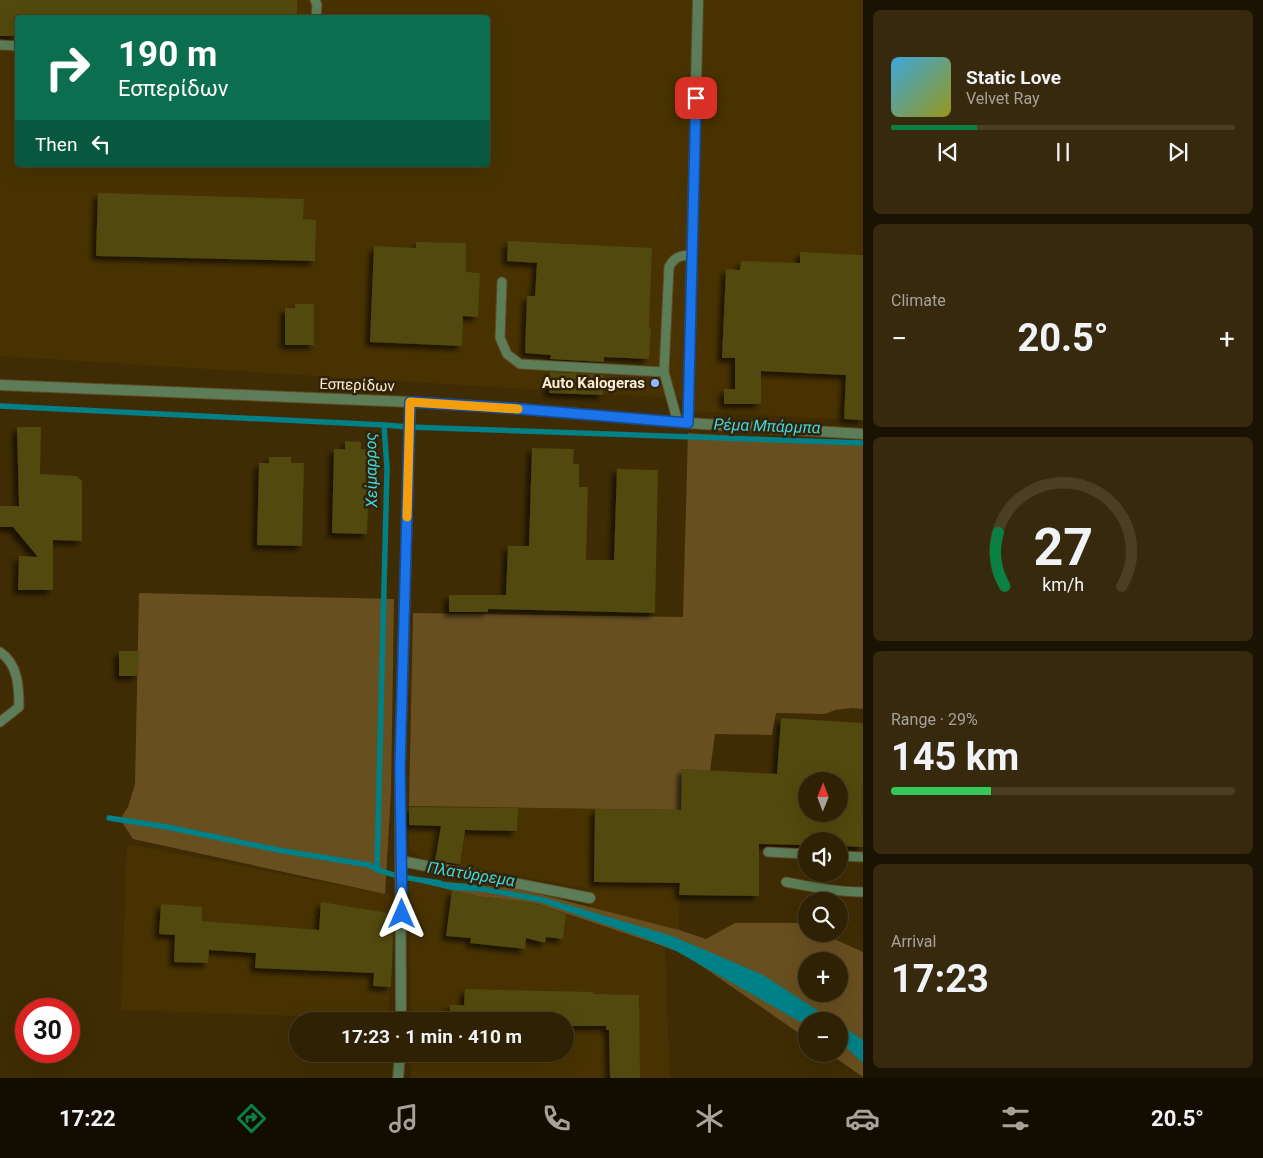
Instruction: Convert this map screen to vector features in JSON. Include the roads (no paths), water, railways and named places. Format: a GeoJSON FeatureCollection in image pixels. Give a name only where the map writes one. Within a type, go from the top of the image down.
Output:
{"type":"FeatureCollection","features":[{"type":"Feature","properties":{"kind":"street"},"geometry":{"type":"LineString","coordinates":[[683,423],[692,255],[698,0]]}},
{"type":"Feature","properties":{"kind":"street","name":"Εσπερίδων"},"geometry":{"type":"LineString","coordinates":[[0,384],[410,402],[509,408],[683,423],[863,434]]}},
{"type":"Feature","properties":{"kind":"street"},"geometry":{"type":"LineString","coordinates":[[401,1012],[400,767],[410,402]]}},
{"type":"Feature","properties":{"kind":"street"},"geometry":{"type":"LineString","coordinates":[[401,861],[590,898]]}},
{"type":"Feature","properties":{"kind":"street"},"geometry":{"type":"LineString","coordinates":[[398,1078],[399,1062]]}},
{"type":"Feature","properties":{"kind":"lane"},"geometry":{"type":"LineString","coordinates":[[315,0],[317,5],[316,15]]}},
{"type":"Feature","properties":{"kind":"lane"},"geometry":{"type":"LineString","coordinates":[[0,45],[15,46]]}},
{"type":"Feature","properties":{"kind":"lane"},"geometry":{"type":"LineString","coordinates":[[683,423],[664,372],[668,267],[676,258],[692,255]]}},
{"type":"Feature","properties":{"kind":"lane"},"geometry":{"type":"LineString","coordinates":[[502,282],[500,338],[506,354],[520,364],[664,372]]}},
{"type":"Feature","properties":{"kind":"lane"},"geometry":{"type":"LineString","coordinates":[[0,652],[14,668],[19,691],[18,707],[0,722]]}},
{"type":"Feature","properties":{"kind":"lane"},"geometry":{"type":"LineString","coordinates":[[768,852],[798,854]]}},
{"type":"Feature","properties":{"kind":"lane"},"geometry":{"type":"LineString","coordinates":[[848,857],[863,858]]}},
{"type":"Feature","properties":{"kind":"lane"},"geometry":{"type":"LineString","coordinates":[[786,882],[848,892],[863,892]]}},
{"type":"Feature","properties":{"kind":"water"},"geometry":{"type":"Polygon","coordinates":[[[409,880],[470,884],[542,897],[672,936],[763,975],[798,998],[798,1002],[805,1002],[820,1012],[798,1012],[798,1020],[676,951],[543,903],[485,892],[452,890],[409,880]]]}},
{"type":"Feature","properties":{"kind":"water"},"geometry":{"type":"Polygon","coordinates":[[[848,1030],[863,1040],[863,1063],[848,1049],[848,1030]]]}},
{"type":"Feature","properties":{"kind":"waterway","name":"Χείμαρρος"},"geometry":{"type":"LineString","coordinates":[[0,406],[384,425],[387,468],[377,870]]}},
{"type":"Feature","properties":{"kind":"waterway","name":"Ρέμα Μπάρμπα"},"geometry":{"type":"LineString","coordinates":[[384,425],[863,443]]}},
{"type":"Feature","properties":{"kind":"waterway","name":"Πλατύρρεμα"},"geometry":{"type":"LineString","coordinates":[[109,818],[369,865],[394,875],[440,883]]}},
{"type":"Feature","properties":{"kind":"place","name":"Auto Kalogeras"},"geometry":{"type":"Point","coordinates":[655,383]}}]}
